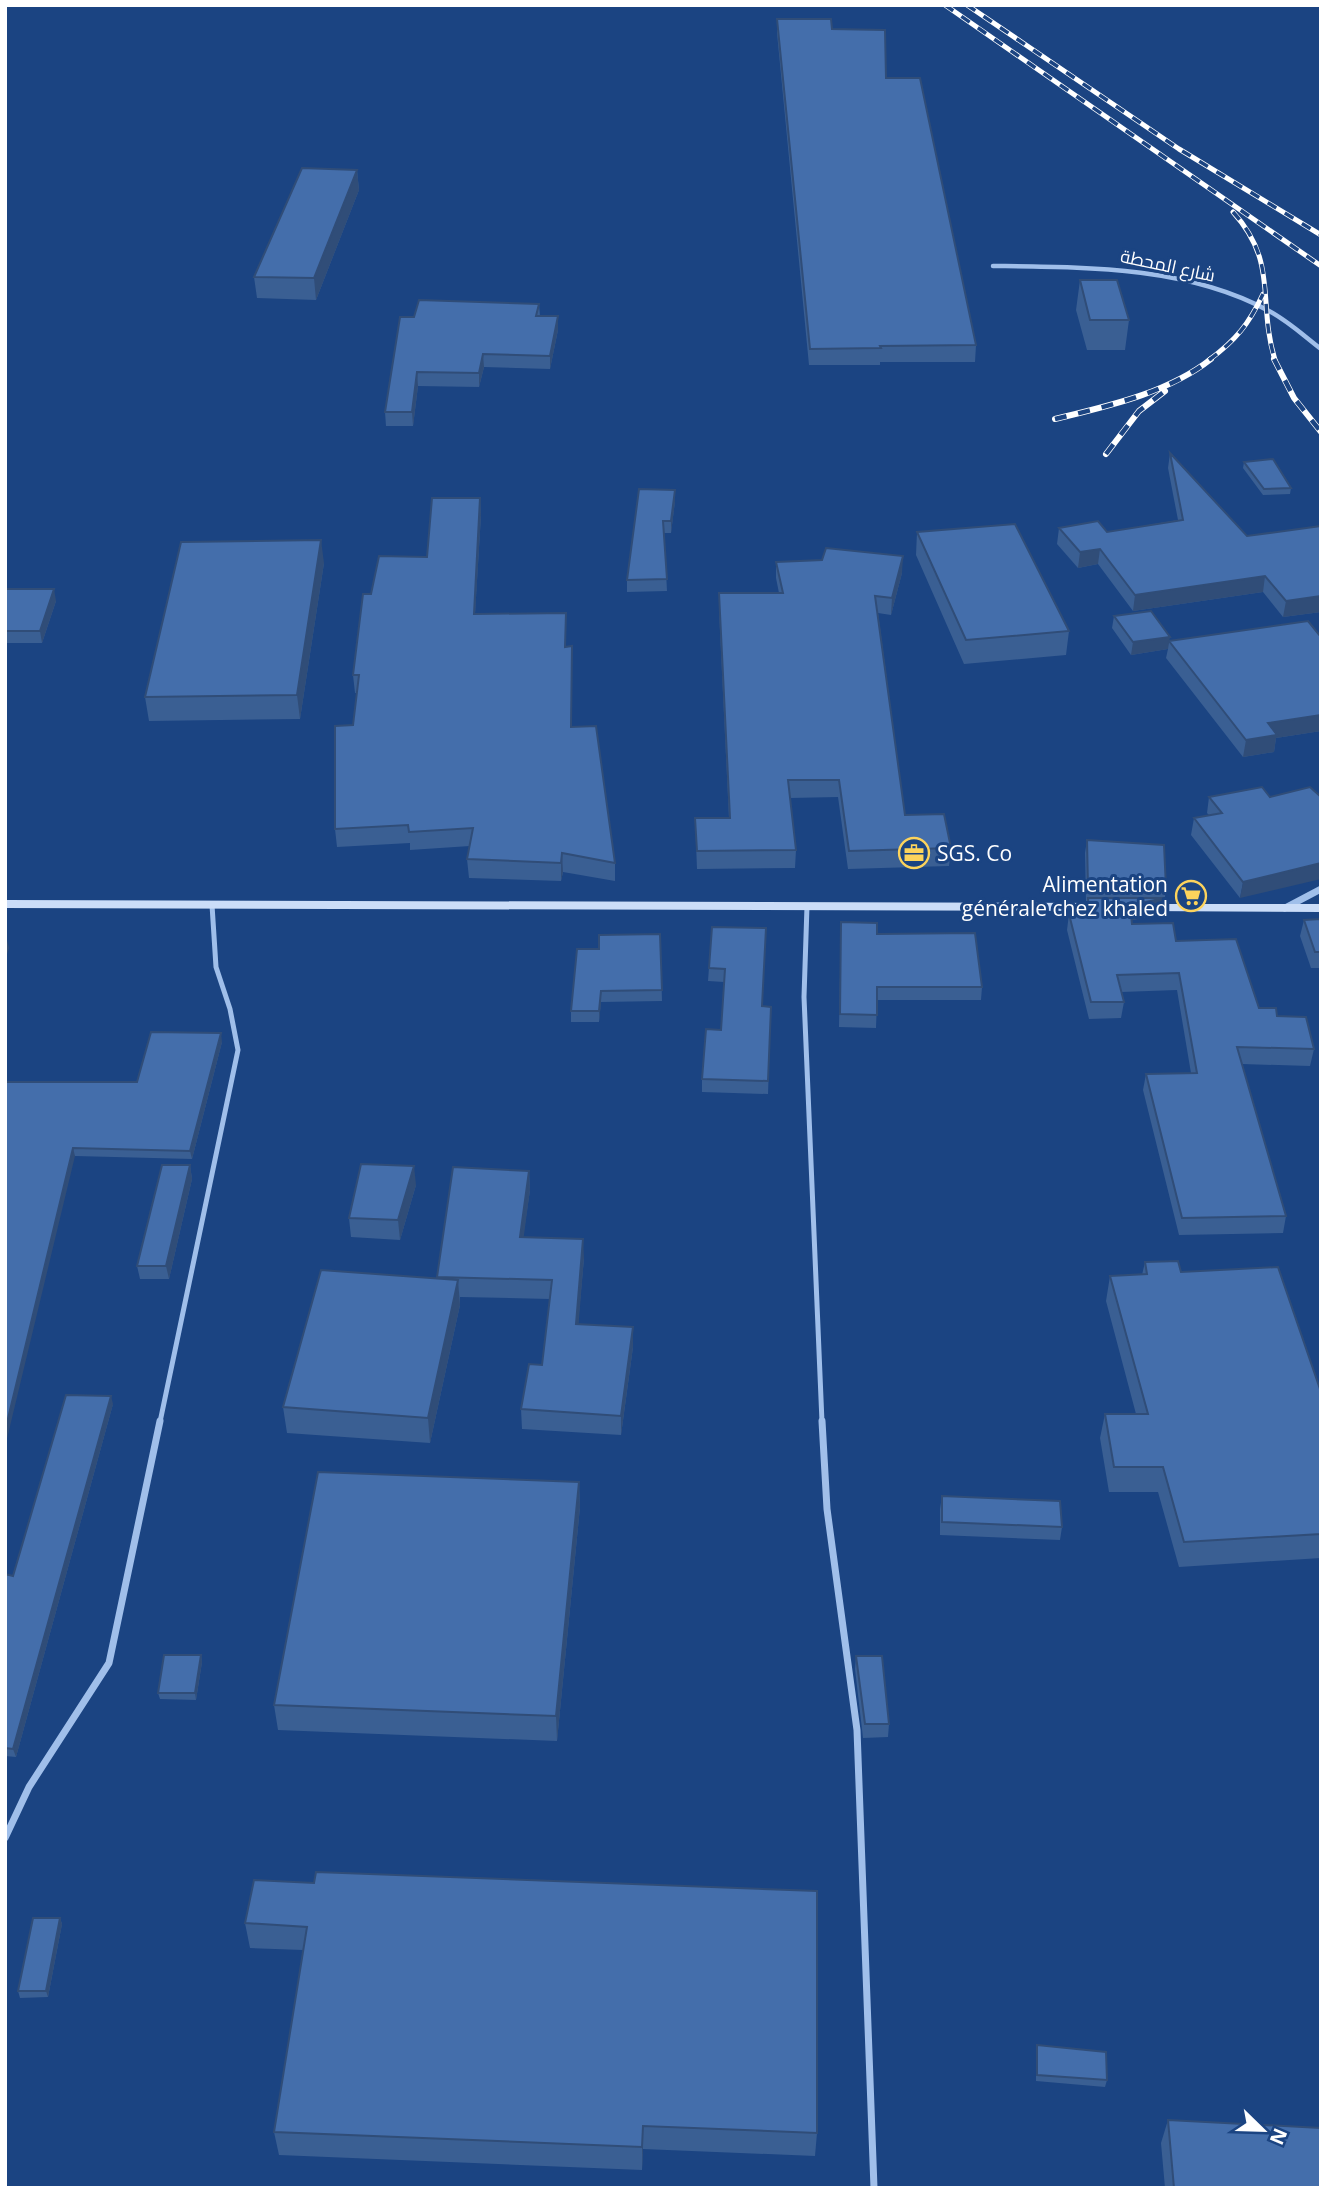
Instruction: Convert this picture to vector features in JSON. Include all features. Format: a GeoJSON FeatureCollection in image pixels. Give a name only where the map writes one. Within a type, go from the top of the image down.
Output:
{"type":"FeatureCollection","features":[{"type":"Feature","properties":{"kind":"main road"},"geometry":{"type":"LineString","coordinates":[[5,904],[1321,908]]}},
{"type":"Feature","properties":{"kind":"street","name":"شارع المحطة"},"geometry":{"type":"LineString","coordinates":[[993,266],[1103,267],[1211,288],[1266,310],[1321,349]]}},
{"type":"Feature","properties":{"kind":"street"},"geometry":{"type":"LineString","coordinates":[[1285,908],[1321,889]]}},
{"type":"Feature","properties":{"kind":"lane"},"geometry":{"type":"LineString","coordinates":[[5,1838],[29,1787],[109,1663],[238,1050],[230,1009],[216,967],[212,905]]}},
{"type":"Feature","properties":{"kind":"lane"},"geometry":{"type":"LineString","coordinates":[[807,906],[804,997],[815,1295],[827,1509],[857,1730],[874,2188]]}},
{"type":"Feature","properties":{"kind":"building"},"geometry":{"type":"Polygon","coordinates":[[[777,19],[831,19],[832,29],[885,30],[886,78],[920,78],[976,345],[810,349],[777,19]]]}},
{"type":"Feature","properties":{"kind":"building"},"geometry":{"type":"Polygon","coordinates":[[[302,168],[357,170],[314,278],[254,277],[302,168]]]}},
{"type":"Feature","properties":{"kind":"building"},"geometry":{"type":"Polygon","coordinates":[[[1080,280],[1117,280],[1129,320],[1090,320],[1080,280]]]}},
{"type":"Feature","properties":{"kind":"building"},"geometry":{"type":"Polygon","coordinates":[[[419,300],[539,304],[536,316],[558,316],[550,356],[483,354],[479,373],[417,372],[412,412],[385,412],[400,317],[414,317],[419,300]]]}},
{"type":"Feature","properties":{"kind":"building"},"geometry":{"type":"Polygon","coordinates":[[[1170,453],[1247,536],[1321,526],[1321,596],[1286,601],[1265,576],[1135,595],[1100,549],[1080,552],[1059,528],[1098,521],[1107,532],[1183,520],[1170,453]]]}},
{"type":"Feature","properties":{"kind":"building"},"geometry":{"type":"Polygon","coordinates":[[[1273,459],[1291,488],[1264,489],[1244,462],[1273,459]]]}},
{"type":"Feature","properties":{"kind":"building"},"geometry":{"type":"Polygon","coordinates":[[[639,489],[675,490],[671,521],[663,521],[667,579],[627,580],[639,489]]]}},
{"type":"Feature","properties":{"kind":"building"},"geometry":{"type":"Polygon","coordinates":[[[432,498],[480,498],[474,614],[566,613],[565,647],[572,646],[571,727],[596,726],[615,863],[562,853],[561,863],[467,859],[473,828],[409,832],[408,825],[335,829],[335,726],[353,725],[359,675],[353,675],[363,594],[371,594],[379,556],[427,557],[432,498]]]}},
{"type":"Feature","properties":{"kind":"building"},"geometry":{"type":"Polygon","coordinates":[[[1015,524],[1069,631],[966,640],[917,532],[1015,524]]]}},
{"type":"Feature","properties":{"kind":"building"},"geometry":{"type":"Polygon","coordinates":[[[321,540],[297,695],[145,697],[181,542],[321,540]]]}},
{"type":"Feature","properties":{"kind":"building"},"geometry":{"type":"Polygon","coordinates":[[[826,548],[903,556],[892,598],[875,596],[905,815],[944,814],[951,848],[849,851],[839,780],[788,780],[796,850],[697,851],[695,818],[730,818],[719,593],[783,593],[776,562],[822,560],[826,548]]]}},
{"type":"Feature","properties":{"kind":"building"},"geometry":{"type":"Polygon","coordinates":[[[5,589],[54,589],[40,631],[5,631],[5,589]]]}},
{"type":"Feature","properties":{"kind":"building"},"geometry":{"type":"Polygon","coordinates":[[[1151,611],[1170,637],[1133,642],[1114,616],[1151,611]]]}},
{"type":"Feature","properties":{"kind":"building"},"geometry":{"type":"Polygon","coordinates":[[[1308,621],[1321,637],[1321,715],[1268,723],[1277,735],[1246,740],[1169,641],[1308,621]]]}},
{"type":"Feature","properties":{"kind":"building"},"geometry":{"type":"Polygon","coordinates":[[[1262,787],[1270,797],[1310,787],[1321,797],[1321,863],[1243,882],[1194,818],[1222,813],[1209,797],[1262,787]]]}},
{"type":"Feature","properties":{"kind":"building"},"geometry":{"type":"Polygon","coordinates":[[[1087,840],[1164,845],[1166,888],[1088,888],[1087,840]]]}},
{"type":"Feature","properties":{"kind":"building"},"geometry":{"type":"Polygon","coordinates":[[[1088,898],[1165,898],[1130,905],[1132,924],[1173,923],[1176,941],[1236,939],[1259,1008],[1276,1008],[1277,1016],[1306,1017],[1314,1049],[1237,1047],[1286,1216],[1182,1218],[1146,1074],[1197,1073],[1179,973],[1117,975],[1124,1002],[1091,1002],[1069,914],[1089,913],[1088,898]]]}},
{"type":"Feature","properties":{"kind":"building"},"geometry":{"type":"Polygon","coordinates":[[[1321,919],[1321,952],[1315,952],[1304,920],[1321,919]]]}},
{"type":"Feature","properties":{"kind":"building"},"geometry":{"type":"Polygon","coordinates":[[[841,922],[877,923],[877,934],[975,933],[982,987],[877,987],[877,1015],[840,1014],[841,922]]]}},
{"type":"Feature","properties":{"kind":"building"},"geometry":{"type":"Polygon","coordinates":[[[712,927],[766,928],[762,1006],[771,1007],[768,1081],[702,1079],[706,1029],[721,1030],[725,969],[709,968],[712,927]]]}},
{"type":"Feature","properties":{"kind":"building"},"geometry":{"type":"Polygon","coordinates":[[[660,934],[662,990],[601,991],[599,1011],[571,1011],[577,949],[599,949],[599,935],[660,934]]]}},
{"type":"Feature","properties":{"kind":"building"},"geometry":{"type":"Polygon","coordinates":[[[151,1032],[221,1033],[190,1151],[73,1148],[5,1431],[5,1082],[137,1082],[151,1032]]]}},
{"type":"Feature","properties":{"kind":"building"},"geometry":{"type":"Polygon","coordinates":[[[361,1164],[414,1166],[398,1220],[349,1218],[361,1164]]]}},
{"type":"Feature","properties":{"kind":"building"},"geometry":{"type":"Polygon","coordinates":[[[162,1165],[190,1165],[166,1266],[137,1266],[162,1165]]]}},
{"type":"Feature","properties":{"kind":"building"},"geometry":{"type":"Polygon","coordinates":[[[453,1167],[529,1171],[520,1237],[583,1239],[576,1324],[633,1327],[621,1416],[521,1409],[529,1364],[542,1365],[552,1280],[437,1277],[453,1167]]]}},
{"type":"Feature","properties":{"kind":"building"},"geometry":{"type":"Polygon","coordinates":[[[1178,1261],[1181,1272],[1278,1267],[1321,1392],[1321,1534],[1184,1542],[1163,1467],[1114,1467],[1105,1414],[1148,1414],[1110,1276],[1147,1274],[1145,1262],[1178,1261]]]}},
{"type":"Feature","properties":{"kind":"building"},"geometry":{"type":"Polygon","coordinates":[[[321,1270],[458,1280],[428,1418],[283,1407],[321,1270]]]}},
{"type":"Feature","properties":{"kind":"building"},"geometry":{"type":"Polygon","coordinates":[[[66,1395],[111,1396],[13,1749],[5,1748],[5,1574],[13,1576],[66,1395]]]}},
{"type":"Feature","properties":{"kind":"building"},"geometry":{"type":"Polygon","coordinates":[[[318,1472],[579,1482],[556,1716],[274,1705],[318,1472]]]}},
{"type":"Feature","properties":{"kind":"building"},"geometry":{"type":"Polygon","coordinates":[[[942,1496],[1060,1501],[1062,1527],[942,1522],[942,1496]]]}},
{"type":"Feature","properties":{"kind":"building"},"geometry":{"type":"Polygon","coordinates":[[[164,1655],[201,1655],[195,1693],[158,1693],[164,1655]]]}},
{"type":"Feature","properties":{"kind":"building"},"geometry":{"type":"Polygon","coordinates":[[[856,1656],[882,1656],[889,1724],[865,1724],[856,1656]]]}},
{"type":"Feature","properties":{"kind":"building"},"geometry":{"type":"Polygon","coordinates":[[[316,1872],[817,1891],[817,2133],[643,2126],[642,2147],[274,2132],[307,1927],[245,1923],[254,1880],[314,1883],[316,1872]]]}},
{"type":"Feature","properties":{"kind":"building"},"geometry":{"type":"Polygon","coordinates":[[[33,1918],[60,1918],[46,1991],[18,1991],[33,1918]]]}},
{"type":"Feature","properties":{"kind":"building"},"geometry":{"type":"Polygon","coordinates":[[[1037,2045],[1106,2052],[1107,2080],[1037,2075],[1037,2045]]]}},
{"type":"Feature","properties":{"kind":"building"},"geometry":{"type":"Polygon","coordinates":[[[1168,2120],[1321,2128],[1321,2188],[1174,2188],[1168,2120]]]}},
{"type":"Feature","properties":{"kind":"railway"},"geometry":{"type":"LineString","coordinates":[[945,5],[1321,266]]}},
{"type":"Feature","properties":{"kind":"railway"},"geometry":{"type":"LineString","coordinates":[[967,5],[1179,149],[1321,235]]}},
{"type":"Feature","properties":{"kind":"railway"},"geometry":{"type":"LineString","coordinates":[[1233,212],[1247,231],[1262,266],[1267,320],[1275,360]]}},
{"type":"Feature","properties":{"kind":"railway"},"geometry":{"type":"LineString","coordinates":[[1209,360],[1241,331],[1263,294]]}},
{"type":"Feature","properties":{"kind":"railway"},"geometry":{"type":"LineString","coordinates":[[1055,419],[1137,397],[1176,381],[1211,359]]}},
{"type":"Feature","properties":{"kind":"railway"},"geometry":{"type":"LineString","coordinates":[[1274,359],[1294,398],[1321,432]]}},
{"type":"Feature","properties":{"kind":"railway"},"geometry":{"type":"LineString","coordinates":[[1106,454],[1139,411],[1165,391]]}},
{"type":"Feature","properties":{"kind":"place","name":"SGS. Co"},"geometry":{"type":"Point","coordinates":[914,853]}},
{"type":"Feature","properties":{"kind":"place","name":"Alimentation générale chez khaled"},"geometry":{"type":"Point","coordinates":[1191,896]}}]}
